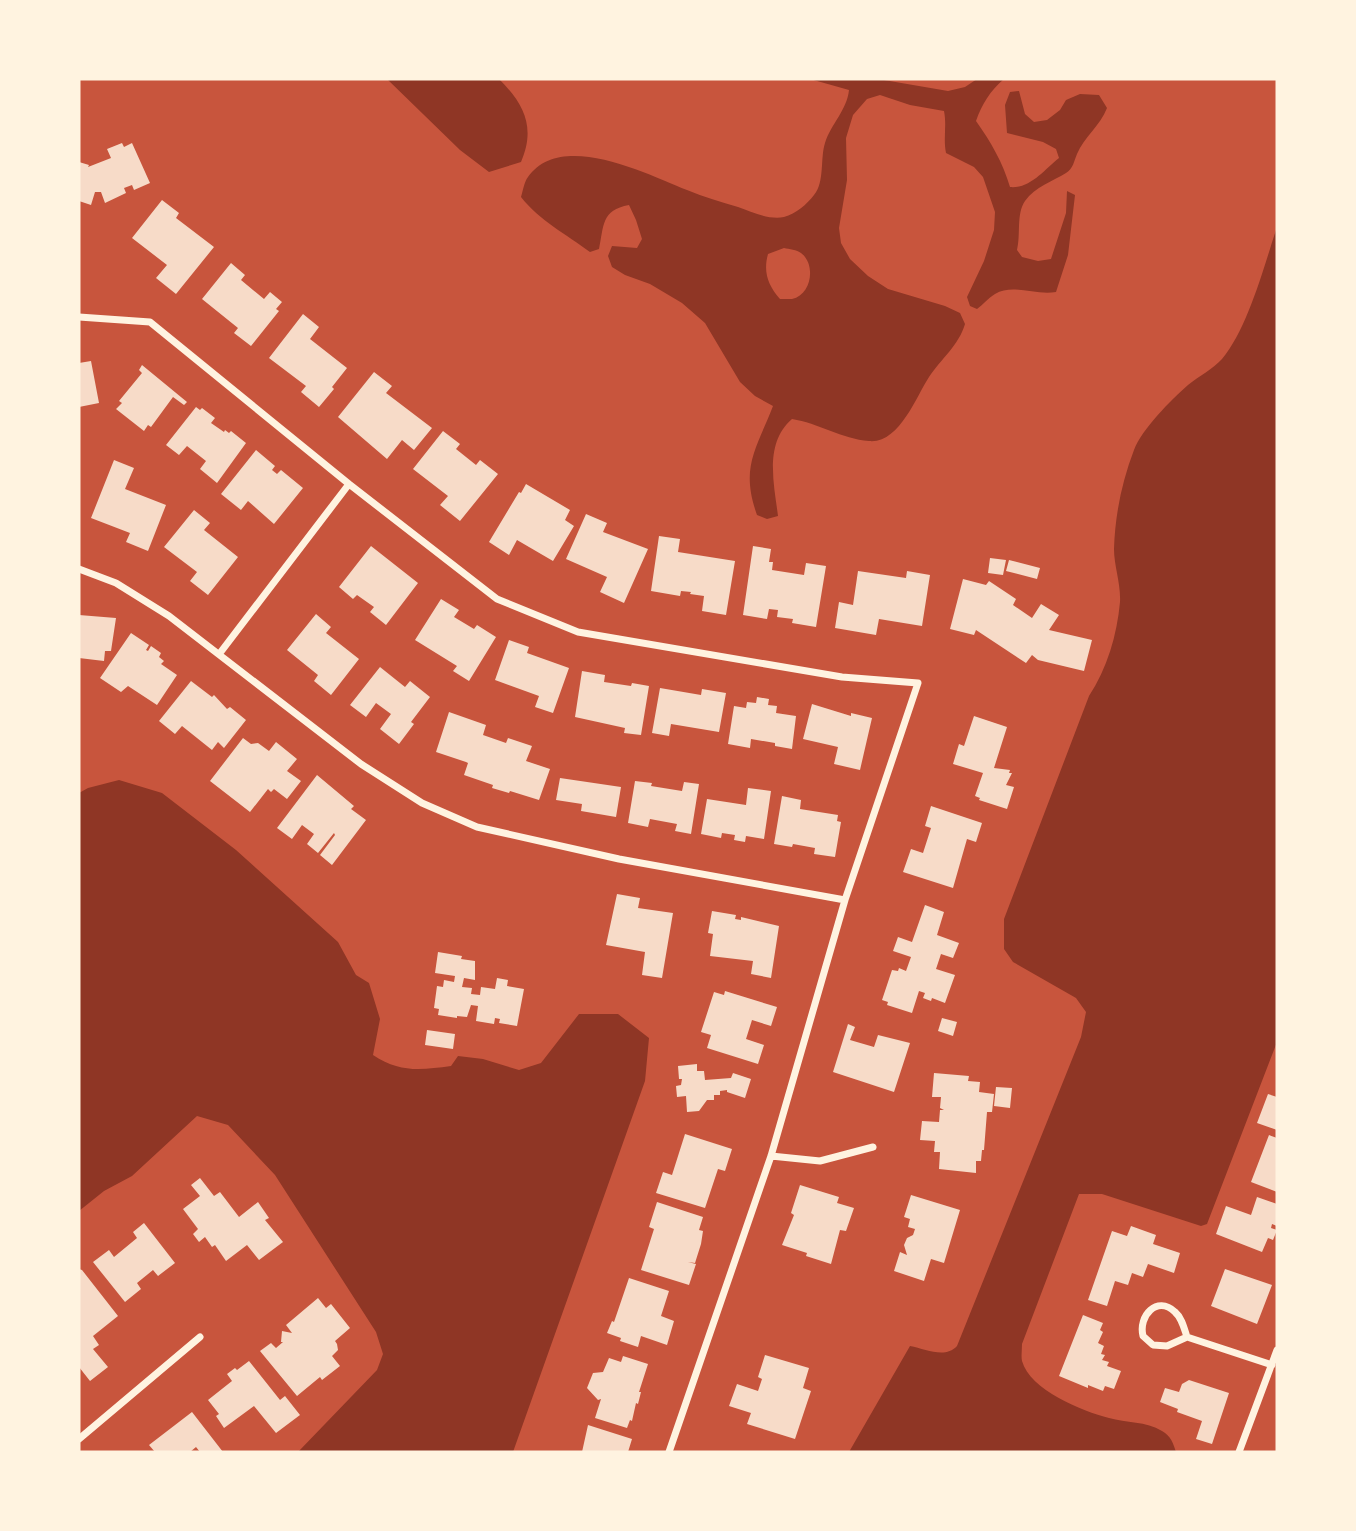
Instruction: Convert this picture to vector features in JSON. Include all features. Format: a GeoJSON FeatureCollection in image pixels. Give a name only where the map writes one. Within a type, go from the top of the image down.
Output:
{"type":"FeatureCollection","features":[{"type":"Feature","properties":{"kind":"street"},"geometry":{"type":"LineString","coordinates":[[79,314],[150,322],[349,484],[497,599],[578,632],[842,677],[918,683],[845,900],[771,1156],[670,1452]]}},
{"type":"Feature","properties":{"kind":"street"},"geometry":{"type":"LineString","coordinates":[[219,653],[349,484]]}},
{"type":"Feature","properties":{"kind":"street"},"geometry":{"type":"LineString","coordinates":[[79,569],[116,583],[169,616],[361,764],[422,803],[477,827],[620,859],[845,900]]}},
{"type":"Feature","properties":{"kind":"street"},"geometry":{"type":"LineString","coordinates":[[771,1156],[820,1161],[873,1147]]}},
{"type":"Feature","properties":{"kind":"street"},"geometry":{"type":"LineString","coordinates":[[1187,1337],[1178,1314],[1168,1307],[1149,1310],[1142,1321],[1143,1336],[1153,1345],[1167,1346],[1187,1337],[1272,1365]]}},
{"type":"Feature","properties":{"kind":"street"},"geometry":{"type":"LineString","coordinates":[[79,1440],[200,1336]]}},
{"type":"Feature","properties":{"kind":"street"},"geometry":{"type":"LineString","coordinates":[[1240,1452],[1277,1350]]}},
{"type":"Feature","properties":{"kind":"shaded area"},"geometry":{"type":"Polygon","coordinates":[[[387,79],[499,79],[515,98],[525,117],[527,138],[521,162],[489,172],[460,150],[387,79]]]}},
{"type":"Feature","properties":{"kind":"shaded area"},"geometry":{"type":"Polygon","coordinates":[[[810,79],[878,79],[948,91],[965,87],[977,79],[1004,79],[987,98],[976,121],[996,153],[1010,187],[1030,182],[1059,158],[1056,149],[1043,142],[1007,133],[1005,105],[1010,92],[1019,91],[1025,114],[1034,122],[1047,120],[1060,110],[1066,100],[1080,94],[1099,95],[1107,108],[1080,148],[1070,169],[1034,192],[1022,206],[1017,250],[1022,257],[1038,261],[1051,259],[1066,213],[1067,191],[1075,195],[1068,255],[1056,292],[1002,291],[977,309],[970,306],[967,297],[984,261],[994,230],[995,212],[983,177],[974,167],[946,153],[944,111],[910,105],[880,95],[867,99],[853,115],[846,138],[847,180],[839,228],[841,243],[850,259],[868,276],[888,289],[960,313],[965,324],[959,339],[929,377],[905,418],[889,435],[880,440],[859,440],[792,419],[777,440],[774,452],[773,478],[778,516],[767,519],[757,515],[752,498],[750,471],[756,447],[773,406],[755,396],[740,382],[705,323],[682,303],[650,284],[612,267],[608,256],[612,246],[637,248],[642,239],[629,205],[620,207],[609,215],[603,226],[599,249],[590,252],[545,220],[521,197],[527,179],[543,163],[561,157],[582,156],[628,166],[700,195],[761,215],[778,218],[788,216],[805,205],[817,190],[825,143],[845,104],[849,90],[810,79]],[[784,248],[768,254],[766,267],[772,289],[780,299],[792,299],[804,292],[808,286],[809,264],[799,252],[784,248]]]}},
{"type":"Feature","properties":{"kind":"shaded area"},"geometry":{"type":"Polygon","coordinates":[[[1277,227],[1277,1042],[1207,1224],[1201,1226],[1102,1194],[1079,1194],[1022,1344],[1022,1361],[1027,1371],[1046,1390],[1072,1405],[1098,1415],[1156,1428],[1170,1437],[1176,1452],[849,1452],[910,1346],[941,1353],[957,1346],[1081,1037],[1086,1012],[1076,998],[1013,962],[1004,949],[1004,919],[1089,696],[1101,675],[1114,639],[1120,602],[1114,555],[1116,524],[1123,486],[1134,450],[1150,424],[1188,385],[1218,363],[1231,346],[1254,296],[1277,227]]]}},
{"type":"Feature","properties":{"kind":"shaded area"},"geometry":{"type":"Polygon","coordinates":[[[119,780],[162,793],[236,850],[338,942],[356,975],[369,983],[380,1019],[373,1055],[383,1061],[411,1069],[430,1068],[451,1066],[458,1056],[483,1059],[519,1070],[541,1063],[579,1014],[618,1014],[649,1038],[645,1081],[513,1452],[298,1452],[377,1370],[383,1354],[376,1332],[275,1175],[228,1125],[197,1116],[132,1176],[104,1191],[79,1211],[79,793],[119,780]]]}},
{"type":"Feature","properties":{"kind":"building"},"geometry":{"type":"Polygon","coordinates":[[[122,143],[124,147],[132,143],[150,183],[134,190],[132,185],[124,188],[126,193],[105,203],[101,192],[95,192],[91,205],[79,201],[79,162],[89,165],[88,167],[111,158],[107,149],[122,143]]]}},
{"type":"Feature","properties":{"kind":"building"},"geometry":{"type":"Polygon","coordinates":[[[162,200],[179,213],[176,218],[214,247],[176,294],[156,278],[167,265],[132,238],[162,200]]]}},
{"type":"Feature","properties":{"kind":"building"},"geometry":{"type":"Polygon","coordinates":[[[231,263],[245,275],[241,280],[264,299],[270,292],[282,302],[276,309],[279,311],[251,346],[234,333],[238,328],[202,299],[231,263]]]}},
{"type":"Feature","properties":{"kind":"building"},"geometry":{"type":"Polygon","coordinates":[[[303,314],[319,327],[310,339],[347,368],[319,407],[301,392],[306,386],[269,358],[303,314]]]}},
{"type":"Feature","properties":{"kind":"building"},"geometry":{"type":"Polygon","coordinates":[[[91,361],[99,403],[79,407],[79,363],[91,361]]]}},
{"type":"Feature","properties":{"kind":"building"},"geometry":{"type":"Polygon","coordinates":[[[142,365],[187,402],[184,405],[173,397],[151,427],[148,425],[144,431],[116,409],[122,403],[119,401],[142,373],[139,370],[142,365]]]}},
{"type":"Feature","properties":{"kind":"building"},"geometry":{"type":"Polygon","coordinates":[[[374,372],[392,386],[386,393],[432,428],[414,450],[402,440],[387,459],[338,417],[374,372]]]}},
{"type":"Feature","properties":{"kind":"building"},"geometry":{"type":"Polygon","coordinates":[[[196,407],[200,410],[202,408],[215,418],[211,423],[224,432],[231,431],[246,443],[217,483],[200,469],[206,461],[187,446],[179,455],[166,445],[196,407]]]}},
{"type":"Feature","properties":{"kind":"building"},"geometry":{"type":"Polygon","coordinates":[[[443,431],[460,444],[456,449],[476,465],[480,460],[498,474],[460,521],[440,505],[448,496],[413,469],[443,431]]]}},
{"type":"Feature","properties":{"kind":"building"},"geometry":{"type":"Polygon","coordinates":[[[256,450],[275,466],[272,470],[277,474],[281,470],[303,488],[274,524],[248,501],[241,510],[221,494],[256,450]]]}},
{"type":"Feature","properties":{"kind":"building"},"geometry":{"type":"Polygon","coordinates":[[[114,460],[134,468],[125,489],[166,505],[148,551],[126,542],[130,533],[91,518],[114,460]]]}},
{"type":"Feature","properties":{"kind":"building"},"geometry":{"type":"Polygon","coordinates":[[[526,484],[570,510],[565,520],[574,526],[553,561],[517,540],[509,555],[489,542],[526,484]]]}},
{"type":"Feature","properties":{"kind":"building"},"geometry":{"type":"Polygon","coordinates":[[[194,510],[210,523],[204,530],[238,557],[208,595],[190,581],[197,572],[164,547],[194,510]]]}},
{"type":"Feature","properties":{"kind":"building"},"geometry":{"type":"Polygon","coordinates":[[[586,514],[607,523],[603,532],[648,549],[624,603],[600,592],[607,577],[566,559],[586,514]]]}},
{"type":"Feature","properties":{"kind":"building"},"geometry":{"type":"Polygon","coordinates":[[[659,536],[680,539],[678,552],[735,561],[726,615],[702,611],[704,596],[681,591],[680,596],[651,591],[659,536]]]}},
{"type":"Feature","properties":{"kind":"building"},"geometry":{"type":"Polygon","coordinates":[[[371,546],[418,583],[386,625],[370,612],[374,607],[357,595],[353,599],[339,587],[371,546]]]}},
{"type":"Feature","properties":{"kind":"building"},"geometry":{"type":"Polygon","coordinates":[[[753,546],[771,549],[769,562],[773,562],[772,570],[804,575],[806,563],[826,566],[816,627],[777,617],[778,610],[769,609],[767,619],[743,615],[753,546]]]}},
{"type":"Feature","properties":{"kind":"building"},"geometry":{"type":"Polygon","coordinates":[[[990,558],[1006,560],[1003,575],[988,573],[990,558]]]}},
{"type":"Feature","properties":{"kind":"building"},"geometry":{"type":"Polygon","coordinates":[[[1009,560],[1040,568],[1037,579],[1006,571],[1009,560]]]}},
{"type":"Feature","properties":{"kind":"building"},"geometry":{"type":"Polygon","coordinates":[[[858,571],[906,578],[907,571],[930,575],[922,626],[879,619],[876,635],[835,628],[839,602],[853,605],[858,571]]]}},
{"type":"Feature","properties":{"kind":"building"},"geometry":{"type":"Polygon","coordinates":[[[963,579],[986,585],[989,581],[1016,599],[1013,605],[1032,618],[1041,604],[1059,615],[1049,630],[1092,640],[1084,671],[1038,660],[1032,655],[1026,663],[976,630],[974,635],[950,629],[963,579]]]}},
{"type":"Feature","properties":{"kind":"building"},"geometry":{"type":"Polygon","coordinates":[[[441,599],[459,610],[454,617],[474,629],[477,625],[496,637],[469,681],[453,671],[457,666],[415,640],[441,599]]]}},
{"type":"Feature","properties":{"kind":"building"},"geometry":{"type":"Polygon","coordinates":[[[316,614],[331,627],[326,633],[359,659],[331,695],[314,681],[318,675],[287,650],[316,614]]]}},
{"type":"Feature","properties":{"kind":"building"},"geometry":{"type":"Polygon","coordinates":[[[79,615],[116,618],[111,651],[105,651],[104,661],[79,658],[79,615]]]}},
{"type":"Feature","properties":{"kind":"building"},"geometry":{"type":"Polygon","coordinates":[[[131,633],[149,645],[146,650],[151,646],[161,653],[159,657],[164,661],[161,664],[177,675],[157,705],[128,686],[121,692],[100,678],[131,633]]]}},
{"type":"Feature","properties":{"kind":"building"},"geometry":{"type":"Polygon","coordinates":[[[509,640],[529,647],[527,653],[569,668],[553,713],[535,707],[539,696],[495,680],[509,640]]]}},
{"type":"Feature","properties":{"kind":"building"},"geometry":{"type":"Polygon","coordinates":[[[380,667],[405,687],[410,681],[430,697],[399,744],[380,729],[391,714],[376,703],[366,717],[350,705],[380,667]]]}},
{"type":"Feature","properties":{"kind":"building"},"geometry":{"type":"Polygon","coordinates":[[[582,671],[605,675],[604,682],[649,686],[641,735],[624,733],[625,728],[575,717],[582,671]]]}},
{"type":"Feature","properties":{"kind":"building"},"geometry":{"type":"Polygon","coordinates":[[[191,681],[246,720],[224,748],[218,742],[212,750],[182,726],[175,734],[159,721],[191,681]]]}},
{"type":"Feature","properties":{"kind":"building"},"geometry":{"type":"Polygon","coordinates":[[[660,688],[701,695],[702,689],[726,693],[719,732],[671,724],[669,736],[652,733],[660,688]]]}},
{"type":"Feature","properties":{"kind":"building"},"geometry":{"type":"Polygon","coordinates":[[[757,697],[769,699],[768,705],[777,706],[776,713],[796,716],[792,749],[751,739],[750,748],[728,744],[734,706],[746,708],[747,702],[756,703],[757,697]]]}},
{"type":"Feature","properties":{"kind":"building"},"geometry":{"type":"Polygon","coordinates":[[[812,704],[851,716],[851,713],[872,718],[860,770],[834,764],[838,747],[803,739],[812,704]]]}},
{"type":"Feature","properties":{"kind":"building"},"geometry":{"type":"Polygon","coordinates":[[[449,712],[486,725],[483,735],[506,743],[508,738],[532,746],[526,761],[550,769],[539,800],[492,788],[493,785],[464,775],[468,763],[436,752],[449,712]]]}},
{"type":"Feature","properties":{"kind":"building"},"geometry":{"type":"Polygon","coordinates":[[[974,716],[1007,727],[994,768],[1010,770],[1009,773],[1012,773],[1006,785],[1014,787],[1007,809],[979,800],[980,798],[975,796],[983,773],[953,764],[959,744],[964,746],[974,716]]]}},
{"type":"Feature","properties":{"kind":"building"},"geometry":{"type":"Polygon","coordinates":[[[243,738],[251,744],[258,743],[269,751],[276,742],[297,759],[287,771],[301,781],[287,799],[274,789],[271,792],[268,789],[250,812],[210,781],[243,738]]]}},
{"type":"Feature","properties":{"kind":"building"},"geometry":{"type":"Polygon","coordinates":[[[317,775],[354,806],[351,809],[366,820],[332,865],[320,855],[334,833],[318,853],[307,844],[314,834],[302,825],[292,839],[277,828],[317,775]]]}},
{"type":"Feature","properties":{"kind":"building"},"geometry":{"type":"Polygon","coordinates":[[[560,778],[621,787],[616,817],[581,811],[582,804],[556,800],[560,778]]]}},
{"type":"Feature","properties":{"kind":"building"},"geometry":{"type":"Polygon","coordinates":[[[635,781],[682,791],[684,782],[699,784],[691,834],[675,831],[677,824],[650,819],[648,827],[628,823],[635,781]]]}},
{"type":"Feature","properties":{"kind":"building"},"geometry":{"type":"Polygon","coordinates":[[[748,788],[771,791],[764,839],[746,836],[745,842],[734,840],[735,835],[722,833],[721,838],[701,834],[707,799],[746,805],[748,788]]]}},
{"type":"Feature","properties":{"kind":"building"},"geometry":{"type":"Polygon","coordinates":[[[782,796],[801,800],[800,809],[838,815],[837,821],[841,822],[835,857],[814,854],[815,848],[774,844],[782,796]]]}},
{"type":"Feature","properties":{"kind":"building"},"geometry":{"type":"Polygon","coordinates":[[[931,806],[982,823],[976,842],[967,839],[953,888],[903,872],[911,849],[923,853],[931,828],[925,826],[931,806]]]}},
{"type":"Feature","properties":{"kind":"building"},"geometry":{"type":"Polygon","coordinates":[[[617,894],[640,898],[638,908],[673,913],[662,978],[642,975],[645,952],[606,945],[617,894]]]}},
{"type":"Feature","properties":{"kind":"building"},"geometry":{"type":"Polygon","coordinates":[[[925,905],[944,912],[937,935],[959,943],[953,958],[941,954],[936,969],[955,975],[945,1003],[923,998],[925,993],[919,991],[912,1013],[887,1005],[888,1002],[882,1000],[892,970],[898,971],[899,968],[906,971],[911,957],[893,951],[898,937],[912,942],[925,905]]]}},
{"type":"Feature","properties":{"kind":"building"},"geometry":{"type":"Polygon","coordinates":[[[712,911],[736,915],[735,919],[741,920],[741,917],[779,926],[771,978],[751,974],[753,961],[710,956],[713,934],[708,933],[712,911]]]}},
{"type":"Feature","properties":{"kind":"building"},"geometry":{"type":"Polygon","coordinates":[[[438,952],[475,961],[475,980],[464,978],[462,987],[472,988],[471,994],[480,995],[481,987],[495,989],[497,978],[508,980],[507,986],[524,989],[517,1026],[499,1023],[500,1019],[495,1018],[494,1024],[476,1021],[478,1006],[471,1005],[467,1017],[438,1015],[439,1009],[434,1008],[437,986],[443,987],[444,980],[454,982],[455,976],[435,973],[438,952]]]}},
{"type":"Feature","properties":{"kind":"building"},"geometry":{"type":"Polygon","coordinates":[[[725,991],[777,1007],[771,1026],[752,1020],[746,1039],[764,1045],[758,1064],[707,1048],[711,1035],[701,1032],[714,992],[724,995],[725,991]]]}},
{"type":"Feature","properties":{"kind":"building"},"geometry":{"type":"Polygon","coordinates":[[[942,1018],[957,1022],[953,1036],[938,1031],[942,1018]]]}},
{"type":"Feature","properties":{"kind":"building"},"geometry":{"type":"Polygon","coordinates":[[[848,1024],[855,1027],[850,1040],[874,1047],[878,1035],[910,1043],[894,1092],[833,1072],[848,1024]]]}},
{"type":"Feature","properties":{"kind":"building"},"geometry":{"type":"Polygon","coordinates":[[[427,1030],[455,1034],[453,1049],[425,1045],[427,1030]]]}},
{"type":"Feature","properties":{"kind":"building"},"geometry":{"type":"Polygon","coordinates":[[[697,1064],[697,1071],[704,1071],[705,1080],[731,1078],[733,1073],[751,1079],[745,1098],[727,1090],[720,1091],[720,1095],[714,1095],[714,1100],[707,1100],[699,1111],[687,1112],[686,1096],[677,1097],[676,1086],[681,1085],[682,1079],[679,1079],[678,1066],[697,1064]]]}},
{"type":"Feature","properties":{"kind":"building"},"geometry":{"type":"Polygon","coordinates":[[[934,1073],[969,1076],[968,1081],[980,1082],[979,1092],[994,1094],[992,1112],[987,1112],[984,1150],[981,1161],[976,1161],[976,1173],[939,1169],[940,1152],[934,1152],[935,1141],[920,1140],[922,1121],[939,1122],[940,1110],[944,1110],[940,1108],[941,1097],[932,1097],[934,1073]]]}},
{"type":"Feature","properties":{"kind":"building"},"geometry":{"type":"Polygon","coordinates":[[[996,1087],[1012,1088],[1010,1108],[994,1106],[996,1087]]]}},
{"type":"Feature","properties":{"kind":"building"},"geometry":{"type":"Polygon","coordinates":[[[1268,1094],[1277,1097],[1277,1130],[1257,1123],[1268,1094]]]}},
{"type":"Feature","properties":{"kind":"building"},"geometry":{"type":"Polygon","coordinates":[[[685,1134],[732,1149],[725,1171],[718,1169],[705,1208],[656,1193],[663,1172],[672,1175],[685,1134]]]}},
{"type":"Feature","properties":{"kind":"building"},"geometry":{"type":"Polygon","coordinates":[[[1269,1135],[1277,1138],[1277,1192],[1251,1182],[1269,1135]]]}},
{"type":"Feature","properties":{"kind":"building"},"geometry":{"type":"Polygon","coordinates":[[[200,1178],[214,1196],[220,1192],[239,1217],[258,1202],[269,1218],[265,1220],[283,1242],[259,1260],[247,1245],[226,1261],[215,1245],[212,1247],[205,1237],[199,1242],[193,1234],[198,1229],[183,1209],[200,1196],[191,1185],[200,1178]]]}},
{"type":"Feature","properties":{"kind":"building"},"geometry":{"type":"Polygon","coordinates":[[[800,1185],[839,1197],[837,1203],[854,1208],[846,1231],[840,1230],[831,1264],[782,1245],[794,1215],[791,1213],[800,1185]]]}},
{"type":"Feature","properties":{"kind":"building"},"geometry":{"type":"Polygon","coordinates":[[[911,1195],[960,1210],[944,1263],[931,1259],[924,1281],[894,1271],[900,1252],[907,1255],[904,1245],[915,1229],[908,1227],[910,1219],[904,1217],[911,1195]]]}},
{"type":"Feature","properties":{"kind":"building"},"geometry":{"type":"Polygon","coordinates":[[[1257,1197],[1277,1204],[1277,1226],[1272,1224],[1271,1228],[1277,1230],[1273,1240],[1268,1238],[1262,1252],[1216,1234],[1226,1206],[1251,1215],[1257,1197]]]}},
{"type":"Feature","properties":{"kind":"building"},"geometry":{"type":"Polygon","coordinates":[[[657,1202],[703,1217],[699,1230],[703,1231],[701,1244],[695,1263],[688,1262],[696,1264],[689,1285],[641,1270],[654,1229],[649,1227],[657,1202]]]}},
{"type":"Feature","properties":{"kind":"building"},"geometry":{"type":"Polygon","coordinates":[[[144,1223],[175,1263],[158,1276],[153,1270],[137,1283],[141,1289],[125,1302],[93,1262],[109,1250],[114,1257],[137,1238],[133,1232],[144,1223]]]}},
{"type":"Feature","properties":{"kind":"building"},"geometry":{"type":"Polygon","coordinates":[[[1131,1226],[1156,1235],[1153,1244],[1180,1253],[1174,1273],[1148,1264],[1143,1277],[1132,1273],[1128,1285],[1115,1281],[1107,1306],[1088,1300],[1112,1231],[1127,1236],[1131,1226]]]}},
{"type":"Feature","properties":{"kind":"building"},"geometry":{"type":"Polygon","coordinates":[[[79,1269],[118,1316],[93,1336],[99,1345],[93,1349],[108,1367],[90,1381],[79,1367],[79,1269]]]}},
{"type":"Feature","properties":{"kind":"building"},"geometry":{"type":"Polygon","coordinates":[[[1225,1269],[1272,1285],[1257,1324],[1211,1306],[1225,1269]]]}},
{"type":"Feature","properties":{"kind":"building"},"geometry":{"type":"Polygon","coordinates":[[[629,1278],[669,1291],[661,1316],[674,1321],[667,1345],[641,1336],[638,1347],[607,1333],[612,1321],[614,1322],[629,1278]]]}},
{"type":"Feature","properties":{"kind":"building"},"geometry":{"type":"Polygon","coordinates":[[[318,1298],[326,1308],[331,1304],[350,1328],[335,1341],[338,1350],[332,1356],[340,1366],[322,1380],[320,1377],[297,1396],[260,1351],[271,1343],[276,1348],[283,1342],[282,1331],[292,1333],[286,1325],[318,1298]]]}},
{"type":"Feature","properties":{"kind":"building"},"geometry":{"type":"Polygon","coordinates":[[[1083,1315],[1103,1323],[1100,1330],[1103,1332],[1098,1343],[1104,1346],[1101,1354],[1105,1355],[1102,1360],[1109,1362],[1107,1366],[1121,1371],[1114,1389],[1105,1386],[1103,1391],[1088,1385],[1088,1388],[1059,1376],[1083,1315]]]}},
{"type":"Feature","properties":{"kind":"building"},"geometry":{"type":"Polygon","coordinates":[[[765,1355],[809,1368],[803,1388],[811,1391],[795,1439],[747,1424],[751,1413],[729,1406],[737,1384],[758,1391],[762,1379],[758,1377],[765,1355]]]}},
{"type":"Feature","properties":{"kind":"building"},"geometry":{"type":"Polygon","coordinates":[[[623,1356],[648,1364],[638,1404],[636,1403],[632,1421],[630,1420],[627,1428],[595,1418],[601,1399],[598,1400],[587,1388],[593,1373],[603,1372],[609,1358],[621,1362],[623,1356]]]}},
{"type":"Feature","properties":{"kind":"building"},"geometry":{"type":"Polygon","coordinates":[[[249,1361],[280,1400],[285,1396],[300,1415],[276,1433],[254,1406],[224,1428],[216,1416],[219,1414],[208,1400],[232,1381],[227,1374],[249,1361]]]}},
{"type":"Feature","properties":{"kind":"building"},"geometry":{"type":"Polygon","coordinates":[[[1189,1380],[1229,1393],[1212,1444],[1196,1439],[1202,1421],[1177,1412],[1178,1409],[1160,1402],[1165,1388],[1179,1392],[1182,1384],[1189,1380]]]}},
{"type":"Feature","properties":{"kind":"building"},"geometry":{"type":"Polygon","coordinates":[[[192,1412],[223,1452],[200,1452],[196,1447],[190,1452],[155,1452],[149,1445],[192,1412]]]}},
{"type":"Feature","properties":{"kind":"building"},"geometry":{"type":"Polygon","coordinates":[[[588,1425],[632,1439],[628,1452],[582,1452],[588,1425]]]}}]}
